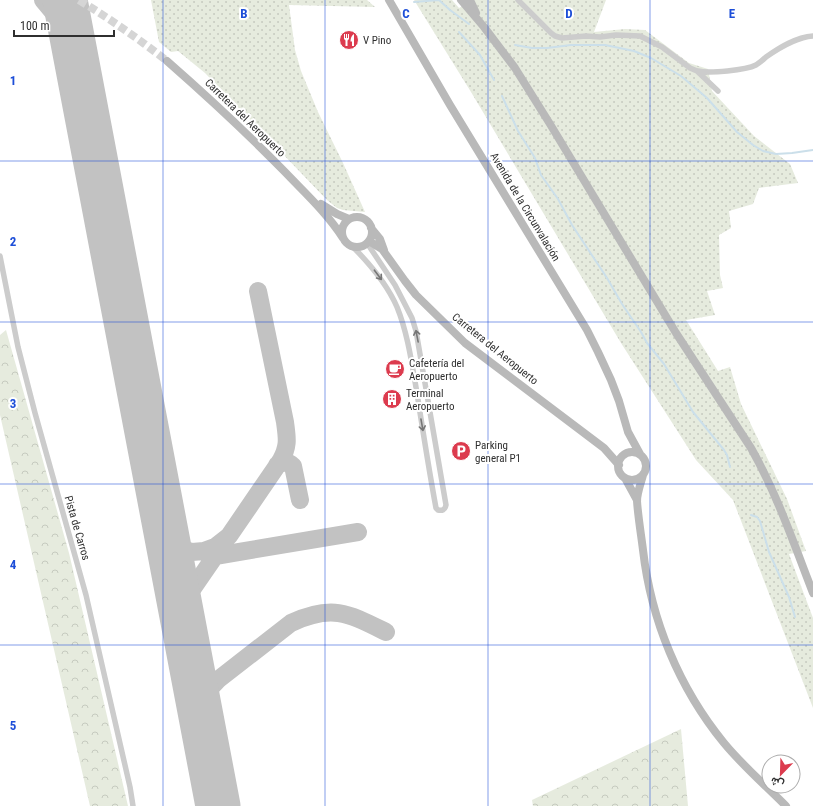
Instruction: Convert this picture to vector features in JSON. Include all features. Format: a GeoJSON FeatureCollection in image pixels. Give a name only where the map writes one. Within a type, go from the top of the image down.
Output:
{"type":"FeatureCollection","features":[{"type":"Feature","properties":{"kind":"main road","name":"Avenida de la Circunvalación"},"geometry":{"type":"LineString","coordinates":[[389,0],[450,105],[586,330],[598,352],[619,401],[628,432]]}},
{"type":"Feature","properties":{"kind":"main road"},"geometry":{"type":"LineString","coordinates":[[461,0],[515,68],[676,333],[751,448],[779,506],[813,593]]}},
{"type":"Feature","properties":{"kind":"main road"},"geometry":{"type":"LineString","coordinates":[[470,0],[483,26]]}},
{"type":"Feature","properties":{"kind":"main road","name":"Carretera del Aeropuerto"},"geometry":{"type":"LineString","coordinates":[[168,61],[238,126],[306,193],[332,222],[343,238]]}},
{"type":"Feature","properties":{"kind":"main road","name":"Carretera del Aeropuerto"},"geometry":{"type":"LineString","coordinates":[[306,193],[331,211],[349,219]]}},
{"type":"Feature","properties":{"kind":"main road"},"geometry":{"type":"LineString","coordinates":[[358,217],[362,218],[370,224],[371,228],[372,232],[368,242],[360,247],[352,246],[345,242],[343,238],[342,229],[349,219],[358,217]]}},
{"type":"Feature","properties":{"kind":"main road","name":"Carretera del Aeropuerto"},"geometry":{"type":"LineString","coordinates":[[371,228],[380,239],[385,253]]}},
{"type":"Feature","properties":{"kind":"main road","name":"Carretera del Aeropuerto"},"geometry":{"type":"LineString","coordinates":[[368,242],[378,246],[385,253],[416,295],[465,343],[604,448],[618,465]]}},
{"type":"Feature","properties":{"kind":"main road"},"geometry":{"type":"LineString","coordinates":[[628,432],[646,464],[637,500],[644,560],[662,630],[676,667],[697,707],[720,738],[753,775],[786,806]]}},
{"type":"Feature","properties":{"kind":"main road"},"geometry":{"type":"LineString","coordinates":[[625,454],[628,432]]}},
{"type":"Feature","properties":{"kind":"main road","name":"Carretera del Aeropuerto"},"geometry":{"type":"LineString","coordinates":[[604,448],[625,454]]}},
{"type":"Feature","properties":{"kind":"main road"},"geometry":{"type":"LineString","coordinates":[[637,500],[619,470],[618,465],[621,458],[625,454],[635,452],[640,454]]}},
{"type":"Feature","properties":{"kind":"main road"},"geometry":{"type":"LineString","coordinates":[[625,478],[632,480],[643,475]]}},
{"type":"Feature","properties":{"kind":"street"},"geometry":{"type":"LineString","coordinates":[[518,0],[555,36],[562,38],[616,35],[640,36],[662,48],[690,68],[703,72],[748,68],[756,65],[788,44],[803,37],[813,36]]}},
{"type":"Feature","properties":{"kind":"street"},"geometry":{"type":"LineString","coordinates":[[697,71],[718,91]]}},
{"type":"Feature","properties":{"kind":"street"},"geometry":{"type":"LineString","coordinates":[[352,246],[370,264],[385,284],[397,306],[406,336],[436,508],[438,510],[442,510],[446,505],[416,331],[412,318],[395,285],[368,242]]}},
{"type":"Feature","properties":{"kind":"street","name":"Pista de Carros"},"geometry":{"type":"LineString","coordinates":[[0,256],[18,347],[86,595],[130,787],[133,806]]}},
{"type":"Feature","properties":{"kind":"street"},"geometry":{"type":"LineString","coordinates":[[410,358],[420,356]]}},
{"type":"Feature","properties":{"kind":"street"},"geometry":{"type":"LineString","coordinates":[[419,410],[429,409]]}},
{"type":"Feature","properties":{"kind":"street"},"geometry":{"type":"LineString","coordinates":[[428,464],[438,462]]}},
{"type":"Feature","properties":{"kind":"green space"},"geometry":{"type":"Polygon","coordinates":[[[151,0],[367,0],[375,7],[289,5],[295,50],[301,71],[318,112],[365,212],[343,210],[337,208],[327,200],[205,73],[178,51],[171,52],[159,42],[151,0]]]}},
{"type":"Feature","properties":{"kind":"green space"},"geometry":{"type":"Polygon","coordinates":[[[414,0],[452,0],[459,8],[473,0],[606,0],[594,32],[625,29],[645,30],[689,63],[708,69],[712,91],[754,136],[790,164],[798,183],[759,188],[753,204],[729,211],[731,228],[719,235],[720,275],[723,288],[707,291],[715,315],[686,320],[718,371],[730,367],[741,404],[787,499],[806,551],[789,554],[813,618],[813,708],[733,500],[696,460],[621,343],[471,92],[414,0]]]}},
{"type":"Feature","properties":{"kind":"green space"},"geometry":{"type":"Polygon","coordinates":[[[6,330],[69,553],[128,806],[90,806],[0,415],[0,335],[6,330]]]}},
{"type":"Feature","properties":{"kind":"green space"},"geometry":{"type":"Polygon","coordinates":[[[681,729],[688,806],[533,806],[532,800],[681,729]]]}},
{"type":"Feature","properties":{"kind":"waterway"},"geometry":{"type":"LineString","coordinates":[[439,0],[469,24]]}},
{"type":"Feature","properties":{"kind":"waterway"},"geometry":{"type":"LineString","coordinates":[[414,2],[439,0]]}},
{"type":"Feature","properties":{"kind":"waterway"},"geometry":{"type":"LineString","coordinates":[[459,32],[480,55],[494,80]]}},
{"type":"Feature","properties":{"kind":"waterway"},"geometry":{"type":"LineString","coordinates":[[515,45],[532,48],[571,45],[605,45],[634,51],[651,58],[681,76],[707,98],[737,132],[763,151],[776,154],[813,150]]}},
{"type":"Feature","properties":{"kind":"waterway"},"geometry":{"type":"LineString","coordinates":[[502,96],[518,131],[535,158],[541,175],[558,199],[572,225],[647,343],[664,364],[693,412],[724,450],[730,467]]}},
{"type":"Feature","properties":{"kind":"waterway"},"geometry":{"type":"LineString","coordinates":[[751,515],[757,517],[760,521],[769,552],[789,597],[795,617]]}},
{"type":"Feature","properties":{"kind":"taxiway"},"geometry":{"type":"LineString","coordinates":[[43,0],[68,30],[75,54]]}},
{"type":"Feature","properties":{"kind":"taxiway"},"geometry":{"type":"LineString","coordinates":[[165,526],[169,535],[182,549],[192,552],[204,551],[215,547],[229,536],[284,455],[287,441],[285,422],[258,291]]}},
{"type":"Feature","properties":{"kind":"taxiway"},"geometry":{"type":"LineString","coordinates":[[277,465],[285,462],[293,466],[300,500]]}},
{"type":"Feature","properties":{"kind":"taxiway"},"geometry":{"type":"LineString","coordinates":[[215,556],[358,532]]}},
{"type":"Feature","properties":{"kind":"taxiway"},"geometry":{"type":"LineString","coordinates":[[183,620],[185,606],[191,591],[222,546]]}},
{"type":"Feature","properties":{"kind":"taxiway"},"geometry":{"type":"LineString","coordinates":[[201,718],[202,700],[210,688],[219,679],[291,623],[305,617],[318,614],[329,612],[340,613],[361,620],[386,632]]}},
{"type":"Feature","properties":{"kind":"taxiway"},"geometry":{"type":"LineString","coordinates":[[192,669],[197,675],[207,680],[219,679]]}},
{"type":"Feature","properties":{"kind":"runway"},"geometry":{"type":"LineString","coordinates":[[65,0],[218,806]]}},
{"type":"Feature","properties":{"kind":"tunnel"},"geometry":{"type":"LineString","coordinates":[[79,0],[124,29],[167,61]]}},
{"type":"Feature","properties":{"kind":"place","name":"V Pino"},"geometry":{"type":"Point","coordinates":[349,40]}},
{"type":"Feature","properties":{"kind":"place","name":"Cafetería del Aeropuerto"},"geometry":{"type":"Point","coordinates":[395,369]}},
{"type":"Feature","properties":{"kind":"place","name":"Terminal Aeropuerto"},"geometry":{"type":"Point","coordinates":[392,399]}},
{"type":"Feature","properties":{"kind":"place","name":"Parking general P1"},"geometry":{"type":"Point","coordinates":[461,451]}}]}
